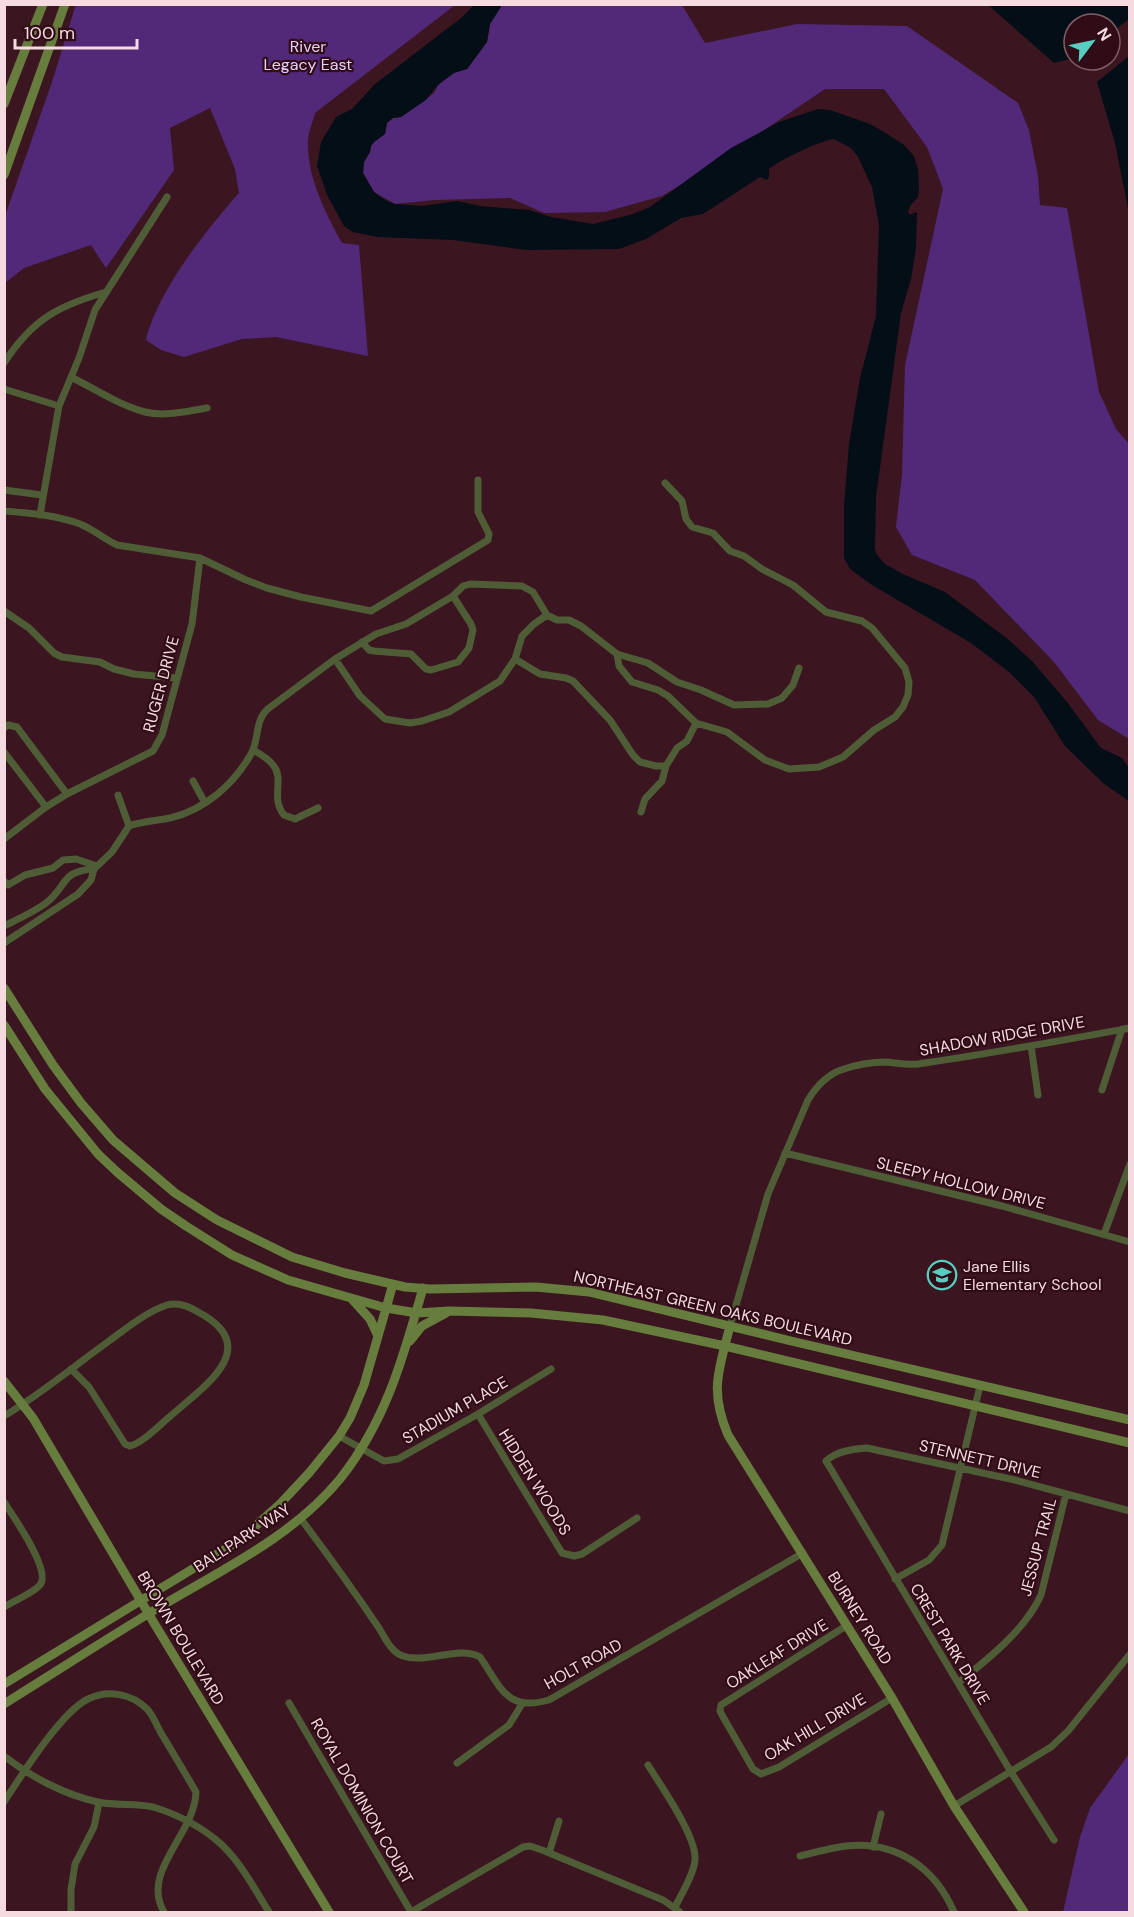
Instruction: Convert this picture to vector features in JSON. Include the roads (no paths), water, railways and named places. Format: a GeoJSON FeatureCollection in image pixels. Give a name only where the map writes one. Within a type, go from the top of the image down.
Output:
{"type":"FeatureCollection","features":[{"type":"Feature","properties":{"kind":"main road"},"geometry":{"type":"LineString","coordinates":[[5,102],[43,4]]}},
{"type":"Feature","properties":{"kind":"main road"},"geometry":{"type":"LineString","coordinates":[[4,176],[65,4]]}},
{"type":"Feature","properties":{"kind":"main road","name":"NORTHEAST GREEN OAKS BOULEVARD"},"geometry":{"type":"LineString","coordinates":[[4,988],[52,1065],[113,1140],[175,1193],[217,1220],[292,1257],[345,1273],[423,1288],[536,1287],[589,1292],[1130,1420]]}},
{"type":"Feature","properties":{"kind":"main road"},"geometry":{"type":"LineString","coordinates":[[4,1025],[45,1089],[98,1154],[117,1172],[161,1209],[232,1255],[288,1280],[386,1308],[417,1313],[449,1311],[565,1315],[603,1320],[725,1346],[1130,1443]]}},
{"type":"Feature","properties":{"kind":"main road","name":"BALLPARK WAY"},"geometry":{"type":"LineString","coordinates":[[4,1684],[240,1540],[309,1473],[339,1436],[350,1418],[362,1390],[393,1284]]}},
{"type":"Feature","properties":{"kind":"main road","name":"BALLPARK WAY"},"geometry":{"type":"LineString","coordinates":[[4,1704],[284,1533],[301,1519],[340,1478],[361,1448],[383,1408],[396,1381],[423,1288]]}},
{"type":"Feature","properties":{"kind":"main road"},"geometry":{"type":"LineString","coordinates":[[350,1296],[370,1319],[378,1336]]}},
{"type":"Feature","properties":{"kind":"main road"},"geometry":{"type":"LineString","coordinates":[[408,1343],[423,1326],[449,1311]]}},
{"type":"Feature","properties":{"kind":"main road","name":"BURNEY ROAD"},"geometry":{"type":"LineString","coordinates":[[730,1326],[717,1384],[718,1407],[728,1435],[892,1698],[954,1806],[1024,1912]]}},
{"type":"Feature","properties":{"kind":"main road","name":"BROWN BOULEVARD"},"geometry":{"type":"LineString","coordinates":[[4,1381],[24,1404],[329,1912]]}},
{"type":"Feature","properties":{"kind":"street"},"geometry":{"type":"LineString","coordinates":[[40,515],[59,406],[95,310],[167,196]]}},
{"type":"Feature","properties":{"kind":"street"},"geometry":{"type":"LineString","coordinates":[[4,363],[21,340],[41,320],[72,303],[106,291]]}},
{"type":"Feature","properties":{"kind":"street"},"geometry":{"type":"LineString","coordinates":[[71,377],[121,403],[146,412],[207,408]]}},
{"type":"Feature","properties":{"kind":"street"},"geometry":{"type":"LineString","coordinates":[[4,389],[59,406]]}},
{"type":"Feature","properties":{"kind":"street"},"geometry":{"type":"LineString","coordinates":[[4,510],[40,515],[81,525],[117,545],[200,558],[267,588],[371,612],[488,540],[489,534],[478,512],[478,480]]}},
{"type":"Feature","properties":{"kind":"street"},"geometry":{"type":"LineString","coordinates":[[617,654],[619,666],[632,682],[658,690],[668,696],[696,723],[727,732],[765,760],[789,769],[819,767],[843,757],[874,730],[895,717],[903,707],[908,695],[909,682],[902,662],[872,628],[862,621],[826,612],[793,585],[730,550],[713,533],[692,527],[686,519],[682,501],[665,483]]}},
{"type":"Feature","properties":{"kind":"street"},"geometry":{"type":"LineString","coordinates":[[4,490],[42,495]]}},
{"type":"Feature","properties":{"kind":"street","name":"RUGER DRIVE"},"geometry":{"type":"LineString","coordinates":[[4,839],[67,794],[153,752],[162,735],[192,624],[200,558]]}},
{"type":"Feature","properties":{"kind":"street"},"geometry":{"type":"LineString","coordinates":[[4,943],[78,894],[91,880],[95,867],[112,852],[129,826],[171,818],[205,803],[225,787],[253,750],[262,713],[362,642],[376,634],[406,624],[470,584],[522,586],[533,592],[547,615],[581,626],[617,654],[648,663],[676,682],[734,705],[768,704],[782,698],[793,685],[799,668]]}},
{"type":"Feature","properties":{"kind":"street"},"geometry":{"type":"LineString","coordinates":[[362,642],[369,650],[411,654],[426,669],[431,670],[458,662],[469,648],[473,630],[453,596]]}},
{"type":"Feature","properties":{"kind":"street"},"geometry":{"type":"LineString","coordinates":[[4,611],[29,628],[54,653],[62,657],[100,662],[114,669],[134,674],[176,678]]}},
{"type":"Feature","properties":{"kind":"street"},"geometry":{"type":"LineString","coordinates":[[335,659],[369,706],[385,719],[410,723],[449,712],[500,681],[515,659],[522,636],[547,615]]}},
{"type":"Feature","properties":{"kind":"street"},"geometry":{"type":"LineString","coordinates":[[515,659],[540,674],[573,681],[610,720],[640,762],[666,766]]}},
{"type":"Feature","properties":{"kind":"street"},"geometry":{"type":"LineString","coordinates":[[641,812],[645,799],[662,781],[666,766],[677,748],[687,741],[696,723]]}},
{"type":"Feature","properties":{"kind":"street"},"geometry":{"type":"LineString","coordinates":[[4,728],[8,725],[17,727],[67,794]]}},
{"type":"Feature","properties":{"kind":"street"},"geometry":{"type":"LineString","coordinates":[[253,750],[274,766],[278,775],[277,802],[284,815],[295,819],[318,808]]}},
{"type":"Feature","properties":{"kind":"street"},"geometry":{"type":"LineString","coordinates":[[4,752],[46,807]]}},
{"type":"Feature","properties":{"kind":"street"},"geometry":{"type":"LineString","coordinates":[[193,781],[205,803]]}},
{"type":"Feature","properties":{"kind":"street"},"geometry":{"type":"LineString","coordinates":[[118,795],[129,826]]}},
{"type":"Feature","properties":{"kind":"street"},"geometry":{"type":"LineString","coordinates":[[4,881],[8,885],[26,875],[53,868],[63,860],[76,860],[95,867]]}},
{"type":"Feature","properties":{"kind":"street"},"geometry":{"type":"LineString","coordinates":[[4,926],[44,905],[77,870],[95,867]]}},
{"type":"Feature","properties":{"kind":"street"},"geometry":{"type":"LineString","coordinates":[[1102,1090],[1126,1028]]}},
{"type":"Feature","properties":{"kind":"street","name":"SHADOW RIDGE DRIVE"},"geometry":{"type":"LineString","coordinates":[[730,1326],[768,1194],[814,1090],[829,1076],[839,1070],[860,1064],[885,1062],[912,1065],[1126,1028]]}},
{"type":"Feature","properties":{"kind":"street"},"geometry":{"type":"LineString","coordinates":[[1031,1046],[1038,1095]]}},
{"type":"Feature","properties":{"kind":"street","name":"SLEEPY HOLLOW DRIVE"},"geometry":{"type":"LineString","coordinates":[[785,1153],[1002,1206],[1130,1242]]}},
{"type":"Feature","properties":{"kind":"street"},"geometry":{"type":"LineString","coordinates":[[1104,1234],[1130,1164]]}},
{"type":"Feature","properties":{"kind":"street"},"geometry":{"type":"LineString","coordinates":[[4,1416],[24,1404],[71,1369],[138,1320],[167,1305],[178,1303],[190,1307],[213,1321],[224,1335],[228,1354],[217,1375],[147,1435],[130,1446],[125,1444],[89,1387],[71,1369]]}},
{"type":"Feature","properties":{"kind":"street","name":"STADIUM PLACE"},"geometry":{"type":"LineString","coordinates":[[339,1436],[384,1461],[398,1459],[551,1369]]}},
{"type":"Feature","properties":{"kind":"street"},"geometry":{"type":"LineString","coordinates":[[896,1579],[929,1560],[942,1545],[980,1386]]}},
{"type":"Feature","properties":{"kind":"street","name":"HIDDEN WOODS"},"geometry":{"type":"LineString","coordinates":[[478,1414],[562,1552],[574,1556],[582,1554],[637,1518]]}},
{"type":"Feature","properties":{"kind":"street","name":"STENNETT DRIVE"},"geometry":{"type":"LineString","coordinates":[[826,1461],[830,1457],[850,1450],[867,1448],[960,1468],[1130,1511]]}},
{"type":"Feature","properties":{"kind":"street","name":"CREST PARK DRIVE"},"geometry":{"type":"LineString","coordinates":[[826,1461],[1054,1840]]}},
{"type":"Feature","properties":{"kind":"street","name":"JESSUP TRAIL"},"geometry":{"type":"LineString","coordinates":[[958,1683],[988,1659],[1036,1606],[1041,1595],[1066,1494]]}},
{"type":"Feature","properties":{"kind":"street"},"geometry":{"type":"LineString","coordinates":[[4,1502],[37,1557],[43,1579],[39,1586],[4,1607]]}},
{"type":"Feature","properties":{"kind":"street"},"geometry":{"type":"LineString","coordinates":[[301,1519],[357,1595],[395,1652],[409,1657],[427,1658],[456,1653],[476,1654],[510,1700],[522,1704],[509,1725],[458,1763]]}},
{"type":"Feature","properties":{"kind":"street","name":"HOLT ROAD"},"geometry":{"type":"LineString","coordinates":[[522,1704],[549,1700],[803,1553]]}},
{"type":"Feature","properties":{"kind":"street","name":"OAKLEAF DRIVE"},"geometry":{"type":"LineString","coordinates":[[722,1705],[846,1626]]}},
{"type":"Feature","properties":{"kind":"street"},"geometry":{"type":"LineString","coordinates":[[954,1806],[1051,1747],[1068,1731],[1130,1654]]}},
{"type":"Feature","properties":{"kind":"street"},"geometry":{"type":"LineString","coordinates":[[4,1802],[24,1771],[71,1712],[87,1699],[104,1694],[118,1694],[133,1699],[148,1710],[196,1792],[196,1805],[189,1822],[163,1867],[157,1885],[160,1906],[164,1912]]}},
{"type":"Feature","properties":{"kind":"street","name":"OAK HILL DRIVE"},"geometry":{"type":"LineString","coordinates":[[722,1705],[720,1710],[727,1724],[753,1769],[761,1774],[779,1767],[892,1698]]}},
{"type":"Feature","properties":{"kind":"street","name":"ROYAL DOMINION COURT"},"geometry":{"type":"LineString","coordinates":[[289,1703],[411,1912]]}},
{"type":"Feature","properties":{"kind":"street"},"geometry":{"type":"LineString","coordinates":[[4,1755],[24,1771],[60,1789],[99,1803],[153,1807],[189,1822],[215,1839],[235,1859],[269,1912]]}},
{"type":"Feature","properties":{"kind":"street"},"geometry":{"type":"LineString","coordinates":[[411,1912],[524,1847],[530,1846],[663,1900],[678,1910],[695,1860],[692,1845],[686,1828],[648,1765]]}},
{"type":"Feature","properties":{"kind":"street"},"geometry":{"type":"LineString","coordinates":[[71,1912],[71,1890],[75,1864],[94,1827],[99,1803]]}},
{"type":"Feature","properties":{"kind":"street"},"geometry":{"type":"LineString","coordinates":[[873,1847],[881,1814]]}},
{"type":"Feature","properties":{"kind":"street"},"geometry":{"type":"LineString","coordinates":[[549,1852],[559,1821]]}},
{"type":"Feature","properties":{"kind":"street"},"geometry":{"type":"LineString","coordinates":[[800,1856],[849,1845],[873,1847],[903,1855],[922,1866],[936,1881],[954,1912]]}},
{"type":"Feature","properties":{"kind":"place","name":"Jane Ellis Elementary School"},"geometry":{"type":"Point","coordinates":[942,1275]}},
{"type":"Feature","properties":{"kind":"park label","name":"River Legacy East"},"geometry":{"type":"Point","coordinates":[308,55]}}]}
